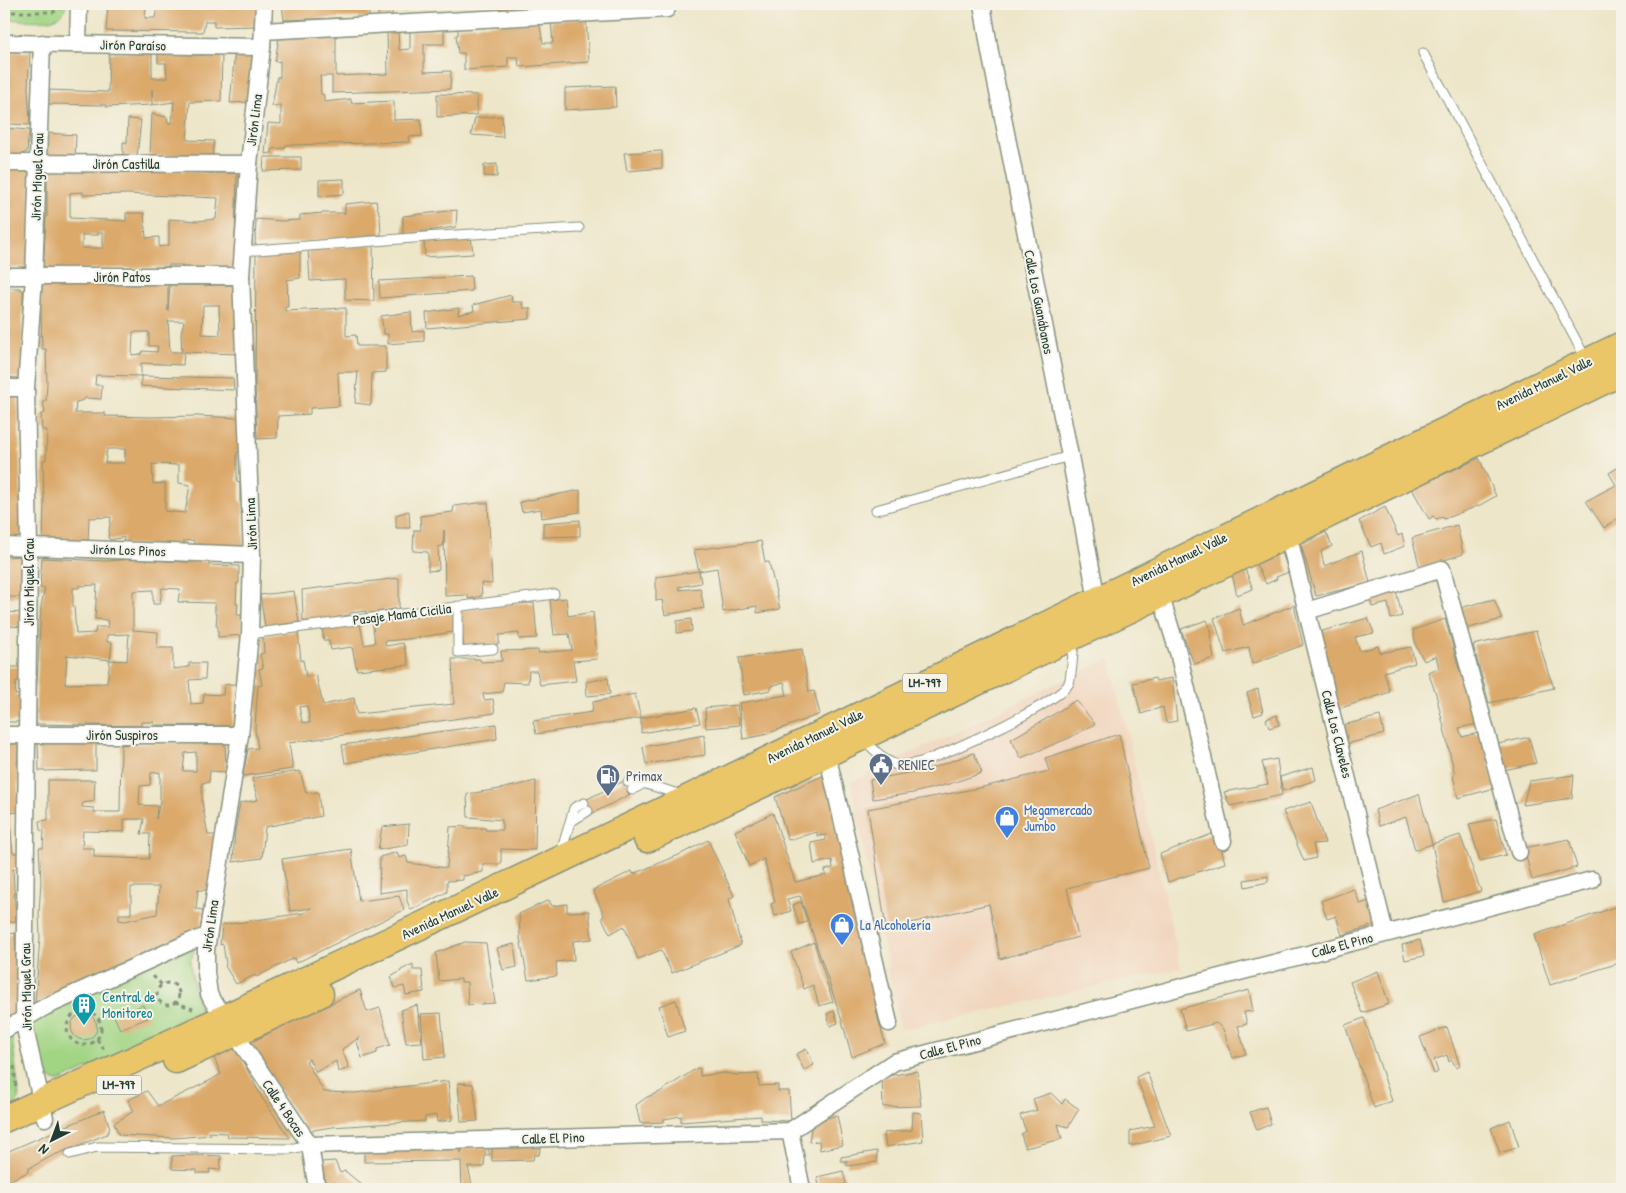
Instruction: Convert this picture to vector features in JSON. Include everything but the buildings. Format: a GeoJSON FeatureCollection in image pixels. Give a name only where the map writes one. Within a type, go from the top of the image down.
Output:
{"type":"FeatureCollection","features":[{"type":"Feature","properties":{"kind":"main road","name":"Avenida Manuel Valle"},"geometry":{"type":"LineString","coordinates":[[4,1119],[231,1026],[825,743],[1097,600],[1622,345]]}},
{"type":"Feature","properties":{"kind":"main road","name":"Avenida Manuel Valle"},"geometry":{"type":"LineString","coordinates":[[231,1026],[690,798],[825,743],[861,737],[1288,534],[1622,372]]}},
{"type":"Feature","properties":{"kind":"main road","name":"Avenida Manuel Valle"},"geometry":{"type":"LineString","coordinates":[[4,1136],[35,1105]]}},
{"type":"Feature","properties":{"kind":"street"},"geometry":{"type":"LineString","coordinates":[[78,44],[79,4]]}},
{"type":"Feature","properties":{"kind":"street","name":"Jirón Lima"},"geometry":{"type":"LineString","coordinates":[[231,1026],[209,994],[206,973],[208,936],[240,735],[250,634],[252,555],[241,276],[264,4]]}},
{"type":"Feature","properties":{"kind":"street","name":"Calle Los Guanábanos"},"geometry":{"type":"LineString","coordinates":[[982,4],[1097,600]]}},
{"type":"Feature","properties":{"kind":"street","name":"Jirón Paraíso"},"geometry":{"type":"LineString","coordinates":[[4,43],[78,44],[262,39],[667,9]]}},
{"type":"Feature","properties":{"kind":"street","name":"Jirón Miguel Grau"},"geometry":{"type":"LineString","coordinates":[[35,1105],[24,1019],[29,547],[26,388],[34,277],[42,44]]}},
{"type":"Feature","properties":{"kind":"street","name":"Jirón Castilla"},"geometry":{"type":"LineString","coordinates":[[4,163],[249,164]]}},
{"type":"Feature","properties":{"kind":"street","name":"Jirón Patos"},"geometry":{"type":"LineString","coordinates":[[4,276],[241,276]]}},
{"type":"Feature","properties":{"kind":"street"},"geometry":{"type":"LineString","coordinates":[[4,388],[26,388]]}},
{"type":"Feature","properties":{"kind":"street","name":"Calle Los Claveles"},"geometry":{"type":"LineString","coordinates":[[1288,534],[1385,934]]}},
{"type":"Feature","properties":{"kind":"street","name":"Jirón Los Pinos"},"geometry":{"type":"LineString","coordinates":[[4,546],[252,555]]}},
{"type":"Feature","properties":{"kind":"street"},"geometry":{"type":"LineString","coordinates":[[1307,611],[1442,569],[1519,852]]}},
{"type":"Feature","properties":{"kind":"street"},"geometry":{"type":"LineString","coordinates":[[1160,594],[1178,652],[1223,840]]}},
{"type":"Feature","properties":{"kind":"street","name":"Jirón Suspiros"},"geometry":{"type":"LineString","coordinates":[[4,735],[240,735]]}},
{"type":"Feature","properties":{"kind":"street"},"geometry":{"type":"LineString","coordinates":[[825,743],[889,1023]]}},
{"type":"Feature","properties":{"kind":"street","name":"Calle El Pino"},"geometry":{"type":"LineString","coordinates":[[310,1146],[790,1131],[894,1062],[1592,880]]}},
{"type":"Feature","properties":{"kind":"street"},"geometry":{"type":"LineString","coordinates":[[4,1030],[63,999],[192,941],[208,936]]}},
{"type":"Feature","properties":{"kind":"street","name":"Calle 4 Bocas"},"geometry":{"type":"LineString","coordinates":[[231,1026],[310,1146],[317,1189]]}},
{"type":"Feature","properties":{"kind":"street"},"geometry":{"type":"LineString","coordinates":[[790,1131],[802,1189]]}},
{"type":"Feature","properties":{"kind":"lane"},"geometry":{"type":"LineString","coordinates":[[1423,53],[1588,361]]}},
{"type":"Feature","properties":{"kind":"lane"},"geometry":{"type":"LineString","coordinates":[[243,251],[579,228]]}},
{"type":"Feature","properties":{"kind":"lane"},"geometry":{"type":"LineString","coordinates":[[876,510],[1070,456]]}},
{"type":"Feature","properties":{"kind":"lane","name":"Pasaje Mamá Cicilia"},"geometry":{"type":"LineString","coordinates":[[250,634],[554,594]]}},
{"type":"Feature","properties":{"kind":"lane"},"geometry":{"type":"LineString","coordinates":[[458,606],[458,652],[493,649]]}},
{"type":"Feature","properties":{"kind":"lane"},"geometry":{"type":"LineString","coordinates":[[861,737],[884,758],[898,766],[920,762],[991,731],[1051,700],[1064,689],[1069,682],[1075,635]]}},
{"type":"Feature","properties":{"kind":"lane"},"geometry":{"type":"LineString","coordinates":[[630,786],[633,780],[690,798]]}},
{"type":"Feature","properties":{"kind":"lane"},"geometry":{"type":"LineString","coordinates":[[558,862],[570,822],[586,807]]}},
{"type":"Feature","properties":{"kind":"lane"},"geometry":{"type":"LineString","coordinates":[[70,1154],[97,1147],[289,1149],[310,1146]]}},
{"type":"Feature","properties":{"kind":"path"},"geometry":{"type":"LineString","coordinates":[[4,12],[53,12],[59,10],[62,4]]}},
{"type":"Feature","properties":{"kind":"path"},"geometry":{"type":"LineString","coordinates":[[175,1002],[178,992],[175,986],[169,983],[162,984],[157,990],[159,1000],[165,1004],[175,1002],[195,1009]]}},
{"type":"Feature","properties":{"kind":"path"},"geometry":{"type":"LineString","coordinates":[[194,1000],[195,1009]]}},
{"type":"Feature","properties":{"kind":"path"},"geometry":{"type":"LineString","coordinates":[[186,1014],[195,1009]]}},
{"type":"Feature","properties":{"kind":"path"},"geometry":{"type":"LineString","coordinates":[[84,1011],[94,1014],[101,1028],[97,1039],[87,1044],[76,1043],[69,1034],[70,1019],[84,1011]]}},
{"type":"Feature","properties":{"kind":"path"},"geometry":{"type":"LineString","coordinates":[[97,1039],[107,1054]]}},
{"type":"Feature","properties":{"kind":"path"},"geometry":{"type":"LineString","coordinates":[[14,1060],[35,1105]]}},
{"type":"Feature","properties":{"kind":"shaded area"},"geometry":{"type":"Polygon","coordinates":[[[1110,658],[1181,968],[900,1030],[851,782],[1110,658]]]}},
{"type":"Feature","properties":{"kind":"green space"},"geometry":{"type":"Polygon","coordinates":[[[4,4],[66,4],[64,11],[58,17],[40,21],[4,19],[4,4]]]}},
{"type":"Feature","properties":{"kind":"green space"},"geometry":{"type":"Polygon","coordinates":[[[196,943],[190,963],[197,1002],[202,1015],[60,1081],[49,1078],[41,1071],[31,1032],[34,1018],[196,943]]]}},
{"type":"Feature","properties":{"kind":"green space"},"geometry":{"type":"Polygon","coordinates":[[[11,1028],[19,1097],[17,1102],[4,1110],[4,1031],[11,1028]]]}},
{"type":"Feature","properties":{"kind":"place","name":"RENIEC"},"geometry":{"type":"Point","coordinates":[881,786]}},
{"type":"Feature","properties":{"kind":"place","name":"Primax"},"geometry":{"type":"Point","coordinates":[608,797]}},
{"type":"Feature","properties":{"kind":"place","name":"Megamercado Jumbo"},"geometry":{"type":"Point","coordinates":[1007,839]}},
{"type":"Feature","properties":{"kind":"place","name":"La Alcoholería"},"geometry":{"type":"Point","coordinates":[842,946]}},
{"type":"Feature","properties":{"kind":"place","name":"Central de Monitoreo"},"geometry":{"type":"Point","coordinates":[84,1026]}}]}
